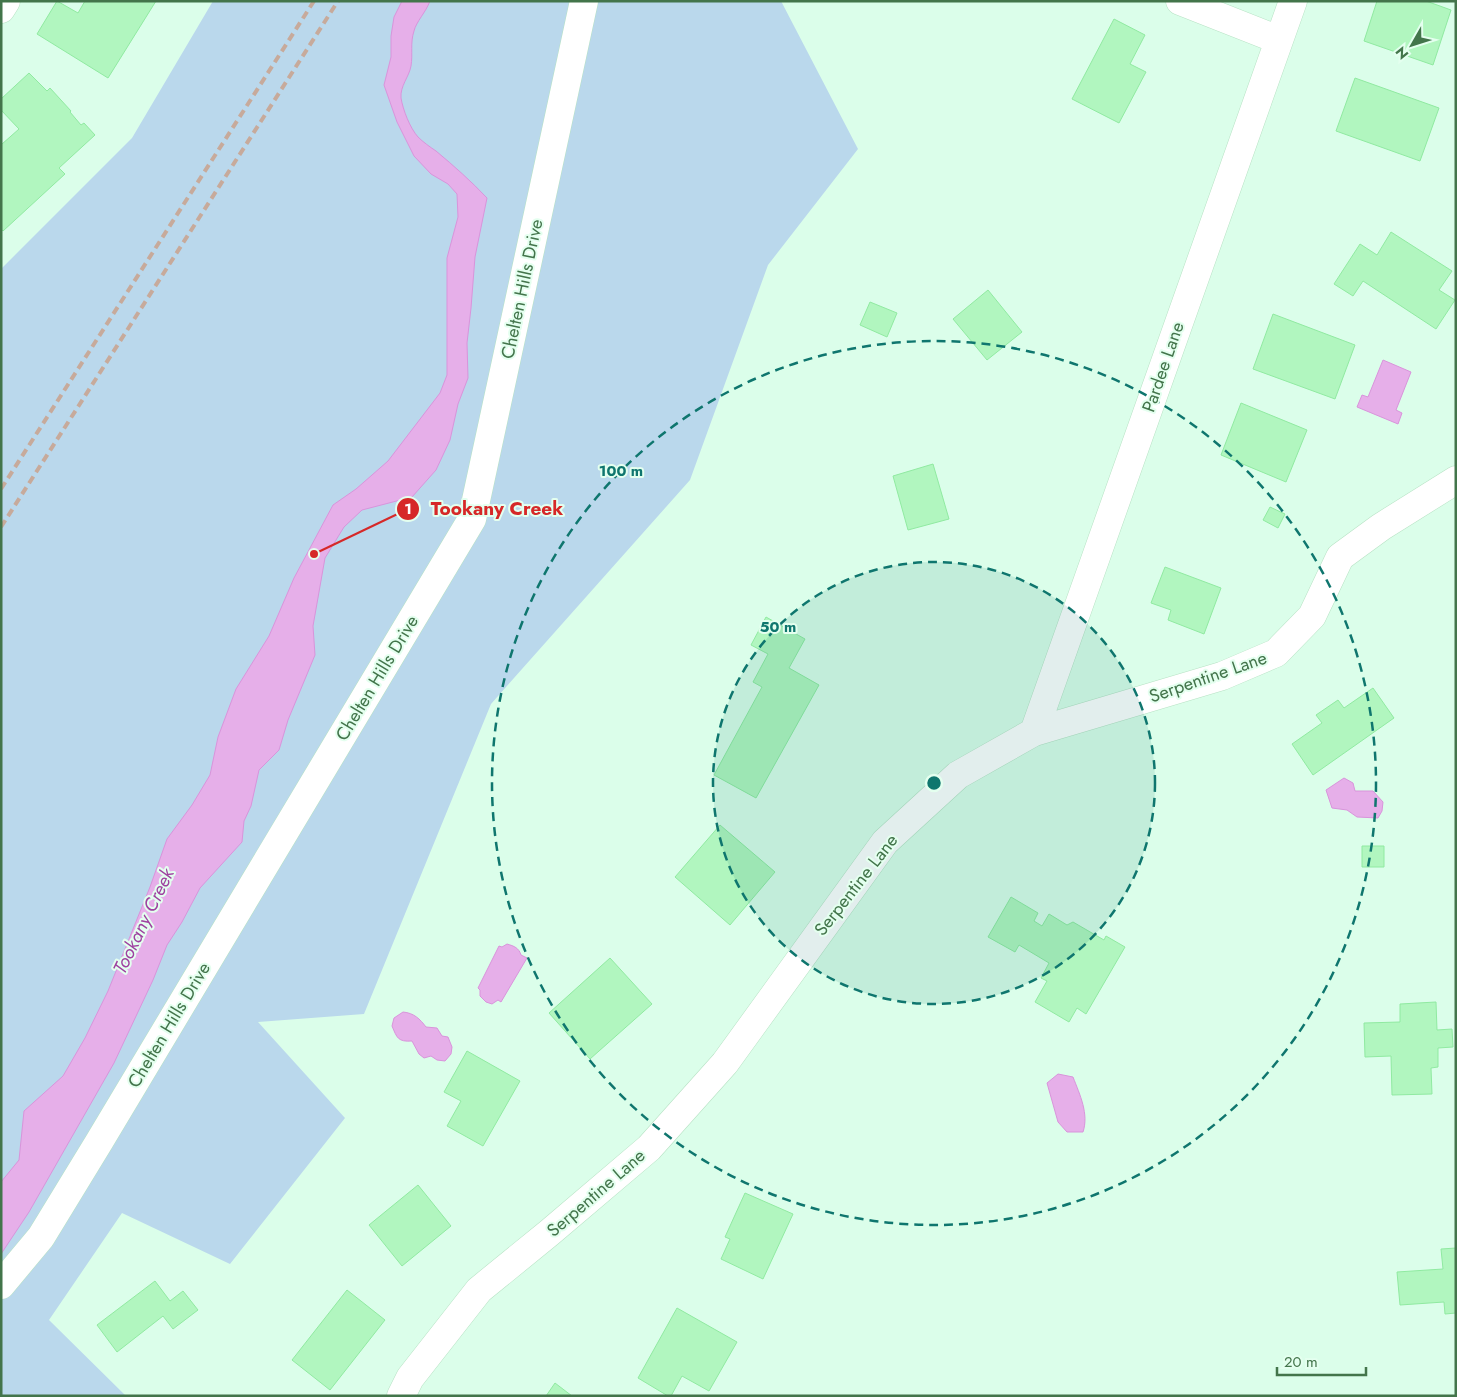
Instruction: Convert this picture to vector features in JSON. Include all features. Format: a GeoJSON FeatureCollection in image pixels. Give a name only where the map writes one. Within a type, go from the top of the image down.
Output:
{"type":"FeatureCollection","features":[{"type":"Feature","properties":{"kind":"street"},"geometry":{"type":"LineString","coordinates":[[1,9],[6,1]]}},
{"type":"Feature","properties":{"kind":"street","name":"Chelten Hills Drive"},"geometry":{"type":"LineString","coordinates":[[1,1285],[41,1237],[472,518],[584,1]]}},
{"type":"Feature","properties":{"kind":"street"},"geometry":{"type":"LineString","coordinates":[[1180,1],[1279,40]]}},
{"type":"Feature","properties":{"kind":"street","name":"Pardee Lane"},"geometry":{"type":"LineString","coordinates":[[1034,732],[1293,1]]}},
{"type":"Feature","properties":{"kind":"street","name":"Serpentine Lane"},"geometry":{"type":"LineString","coordinates":[[402,1396],[410,1378],[479,1290],[549,1234],[649,1148],[725,1063],[885,842],[958,776],[1034,732],[1222,676],[1276,653],[1312,616],[1340,557],[1381,527],[1456,480]]}},
{"type":"Feature","properties":{"kind":"shaded area"},"geometry":{"type":"Polygon","coordinates":[[[213,1],[781,1],[858,149],[768,265],[690,480],[491,704],[364,1014],[258,1022],[345,1118],[230,1264],[122,1213],[49,1320],[126,1396],[1,1396],[1,269],[132,138],[213,1]]]}},
{"type":"Feature","properties":{"kind":"water"},"geometry":{"type":"Polygon","coordinates":[[[402,1],[430,1],[414,31],[411,66],[401,94],[407,119],[418,137],[456,168],[487,198],[475,257],[467,343],[468,378],[458,404],[450,440],[436,470],[412,497],[362,510],[344,527],[325,558],[313,626],[315,655],[288,720],[279,750],[259,770],[251,806],[244,821],[242,842],[200,888],[167,945],[153,980],[114,1063],[29,1212],[1,1254],[1,1182],[19,1160],[24,1111],[63,1076],[85,1038],[108,991],[150,887],[167,839],[192,805],[210,775],[218,737],[236,689],[269,636],[294,578],[333,505],[356,489],[388,461],[440,393],[447,375],[447,258],[458,217],[457,194],[448,184],[431,174],[414,156],[397,122],[384,85],[391,57],[391,36],[394,17],[402,1]]]}},
{"type":"Feature","properties":{"kind":"water"},"geometry":{"type":"Polygon","coordinates":[[[1383,360],[1411,372],[1396,410],[1402,413],[1398,424],[1357,407],[1362,395],[1368,397],[1383,360]]]}},
{"type":"Feature","properties":{"kind":"water"},"geometry":{"type":"Polygon","coordinates":[[[1344,778],[1353,783],[1355,791],[1373,791],[1383,802],[1382,811],[1378,818],[1357,817],[1347,810],[1332,808],[1326,790],[1344,778]]]}},
{"type":"Feature","properties":{"kind":"water"},"geometry":{"type":"Polygon","coordinates":[[[507,944],[516,948],[521,955],[527,958],[501,1002],[498,1000],[492,1004],[486,1002],[480,996],[478,988],[499,946],[502,947],[507,944]]]}},
{"type":"Feature","properties":{"kind":"water"},"geometry":{"type":"Polygon","coordinates":[[[403,1012],[416,1017],[426,1027],[437,1028],[442,1036],[448,1037],[452,1047],[451,1054],[445,1061],[437,1060],[431,1056],[424,1058],[419,1054],[412,1041],[401,1040],[395,1034],[392,1026],[394,1018],[403,1012]]]}},
{"type":"Feature","properties":{"kind":"water"},"geometry":{"type":"Polygon","coordinates":[[[1058,1074],[1073,1077],[1084,1111],[1085,1125],[1083,1132],[1067,1132],[1058,1122],[1047,1083],[1058,1074]]]}},
{"type":"Feature","properties":{"kind":"building"},"geometry":{"type":"Polygon","coordinates":[[[57,1],[78,13],[85,1],[156,1],[108,78],[37,34],[57,1]]]}},
{"type":"Feature","properties":{"kind":"building"},"geometry":{"type":"Polygon","coordinates":[[[1377,1],[1426,1],[1451,10],[1433,65],[1364,41],[1377,1]]]}},
{"type":"Feature","properties":{"kind":"building"},"geometry":{"type":"Polygon","coordinates":[[[1114,19],[1145,35],[1130,64],[1146,72],[1119,123],[1072,99],[1114,19]]]}},
{"type":"Feature","properties":{"kind":"building"},"geometry":{"type":"Polygon","coordinates":[[[29,73],[47,91],[50,88],[81,125],[84,123],[95,135],[59,168],[65,174],[3,231],[1,229],[1,143],[19,129],[1,110],[1,99],[29,73]]]}},
{"type":"Feature","properties":{"kind":"building"},"geometry":{"type":"Polygon","coordinates":[[[1355,78],[1439,108],[1420,161],[1336,131],[1355,78]]]}},
{"type":"Feature","properties":{"kind":"building"},"geometry":{"type":"Polygon","coordinates":[[[1391,232],[1452,271],[1439,290],[1455,300],[1436,329],[1363,281],[1353,296],[1334,284],[1360,244],[1377,255],[1391,232]]]}},
{"type":"Feature","properties":{"kind":"building"},"geometry":{"type":"Polygon","coordinates":[[[988,290],[1022,332],[987,360],[953,319],[988,290]]]}},
{"type":"Feature","properties":{"kind":"building"},"geometry":{"type":"Polygon","coordinates":[[[870,302],[897,313],[887,337],[860,325],[870,302]]]}},
{"type":"Feature","properties":{"kind":"building"},"geometry":{"type":"Polygon","coordinates":[[[1273,314],[1355,345],[1335,399],[1253,369],[1273,314]]]}},
{"type":"Feature","properties":{"kind":"building"},"geometry":{"type":"Polygon","coordinates":[[[1241,403],[1307,430],[1286,482],[1221,455],[1241,403]]]}},
{"type":"Feature","properties":{"kind":"building"},"geometry":{"type":"Polygon","coordinates":[[[933,464],[949,519],[908,530],[893,476],[933,464]]]}},
{"type":"Feature","properties":{"kind":"building"},"geometry":{"type":"Polygon","coordinates":[[[1270,507],[1285,514],[1278,528],[1263,520],[1270,507]]]}},
{"type":"Feature","properties":{"kind":"building"},"geometry":{"type":"Polygon","coordinates":[[[1165,567],[1221,588],[1204,634],[1168,620],[1171,610],[1151,603],[1165,567]]]}},
{"type":"Feature","properties":{"kind":"building"},"geometry":{"type":"Polygon","coordinates":[[[766,617],[805,639],[789,668],[819,685],[756,798],[714,775],[762,687],[753,682],[768,654],[751,645],[766,617]]]}},
{"type":"Feature","properties":{"kind":"building"},"geometry":{"type":"Polygon","coordinates":[[[1373,688],[1394,718],[1313,775],[1292,744],[1322,723],[1316,715],[1338,700],[1344,708],[1373,688]]]}},
{"type":"Feature","properties":{"kind":"building"},"geometry":{"type":"Polygon","coordinates":[[[720,825],[775,872],[730,925],[675,877],[720,825]]]}},
{"type":"Feature","properties":{"kind":"building"},"geometry":{"type":"Polygon","coordinates":[[[1362,846],[1384,846],[1384,867],[1362,867],[1362,846]]]}},
{"type":"Feature","properties":{"kind":"building"},"geometry":{"type":"Polygon","coordinates":[[[1011,897],[1038,913],[1034,921],[1042,926],[1049,914],[1067,925],[1073,922],[1104,940],[1106,936],[1125,947],[1086,1014],[1077,1008],[1069,1022],[1035,1002],[1047,981],[1041,978],[1049,963],[1019,945],[1015,952],[988,937],[1011,897]]]}},
{"type":"Feature","properties":{"kind":"building"},"geometry":{"type":"Polygon","coordinates":[[[610,958],[652,1004],[590,1059],[549,1013],[610,958]]]}},
{"type":"Feature","properties":{"kind":"building"},"geometry":{"type":"Polygon","coordinates":[[[1436,1002],[1437,1030],[1452,1029],[1453,1047],[1438,1048],[1438,1067],[1431,1068],[1432,1094],[1392,1095],[1391,1056],[1365,1057],[1364,1023],[1400,1022],[1400,1004],[1436,1002]]]}},
{"type":"Feature","properties":{"kind":"building"},"geometry":{"type":"Polygon","coordinates":[[[467,1051],[520,1081],[483,1146],[447,1126],[461,1101],[444,1092],[467,1051]]]}},
{"type":"Feature","properties":{"kind":"building"},"geometry":{"type":"Polygon","coordinates":[[[418,1185],[451,1226],[402,1266],[369,1225],[418,1185]]]}},
{"type":"Feature","properties":{"kind":"building"},"geometry":{"type":"Polygon","coordinates":[[[745,1193],[793,1214],[763,1279],[721,1259],[730,1239],[725,1237],[745,1193]]]}},
{"type":"Feature","properties":{"kind":"building"},"geometry":{"type":"Polygon","coordinates":[[[1456,1248],[1456,1313],[1445,1314],[1444,1302],[1400,1305],[1397,1272],[1443,1269],[1441,1249],[1456,1248]]]}},
{"type":"Feature","properties":{"kind":"building"},"geometry":{"type":"Polygon","coordinates":[[[155,1281],[170,1301],[183,1291],[198,1310],[173,1329],[163,1316],[117,1352],[97,1325],[155,1281]]]}},
{"type":"Feature","properties":{"kind":"building"},"geometry":{"type":"Polygon","coordinates":[[[347,1290],[385,1320],[330,1390],[292,1360],[347,1290]]]}},
{"type":"Feature","properties":{"kind":"building"},"geometry":{"type":"Polygon","coordinates":[[[677,1308],[737,1342],[709,1391],[682,1376],[671,1396],[668,1396],[638,1378],[677,1308]]]}},
{"type":"Feature","properties":{"kind":"building"},"geometry":{"type":"Polygon","coordinates":[[[555,1383],[572,1396],[546,1396],[555,1383]]]}},
{"type":"Feature","properties":{"kind":"railway"},"geometry":{"type":"LineString","coordinates":[[1,489],[314,1]]}},
{"type":"Feature","properties":{"kind":"railway"},"geometry":{"type":"LineString","coordinates":[[1,527],[338,1]]}},
{"type":"Feature","properties":{"kind":"place","name":"Tookany Creek"},"geometry":{"type":"Point","coordinates":[314,554]}}]}
